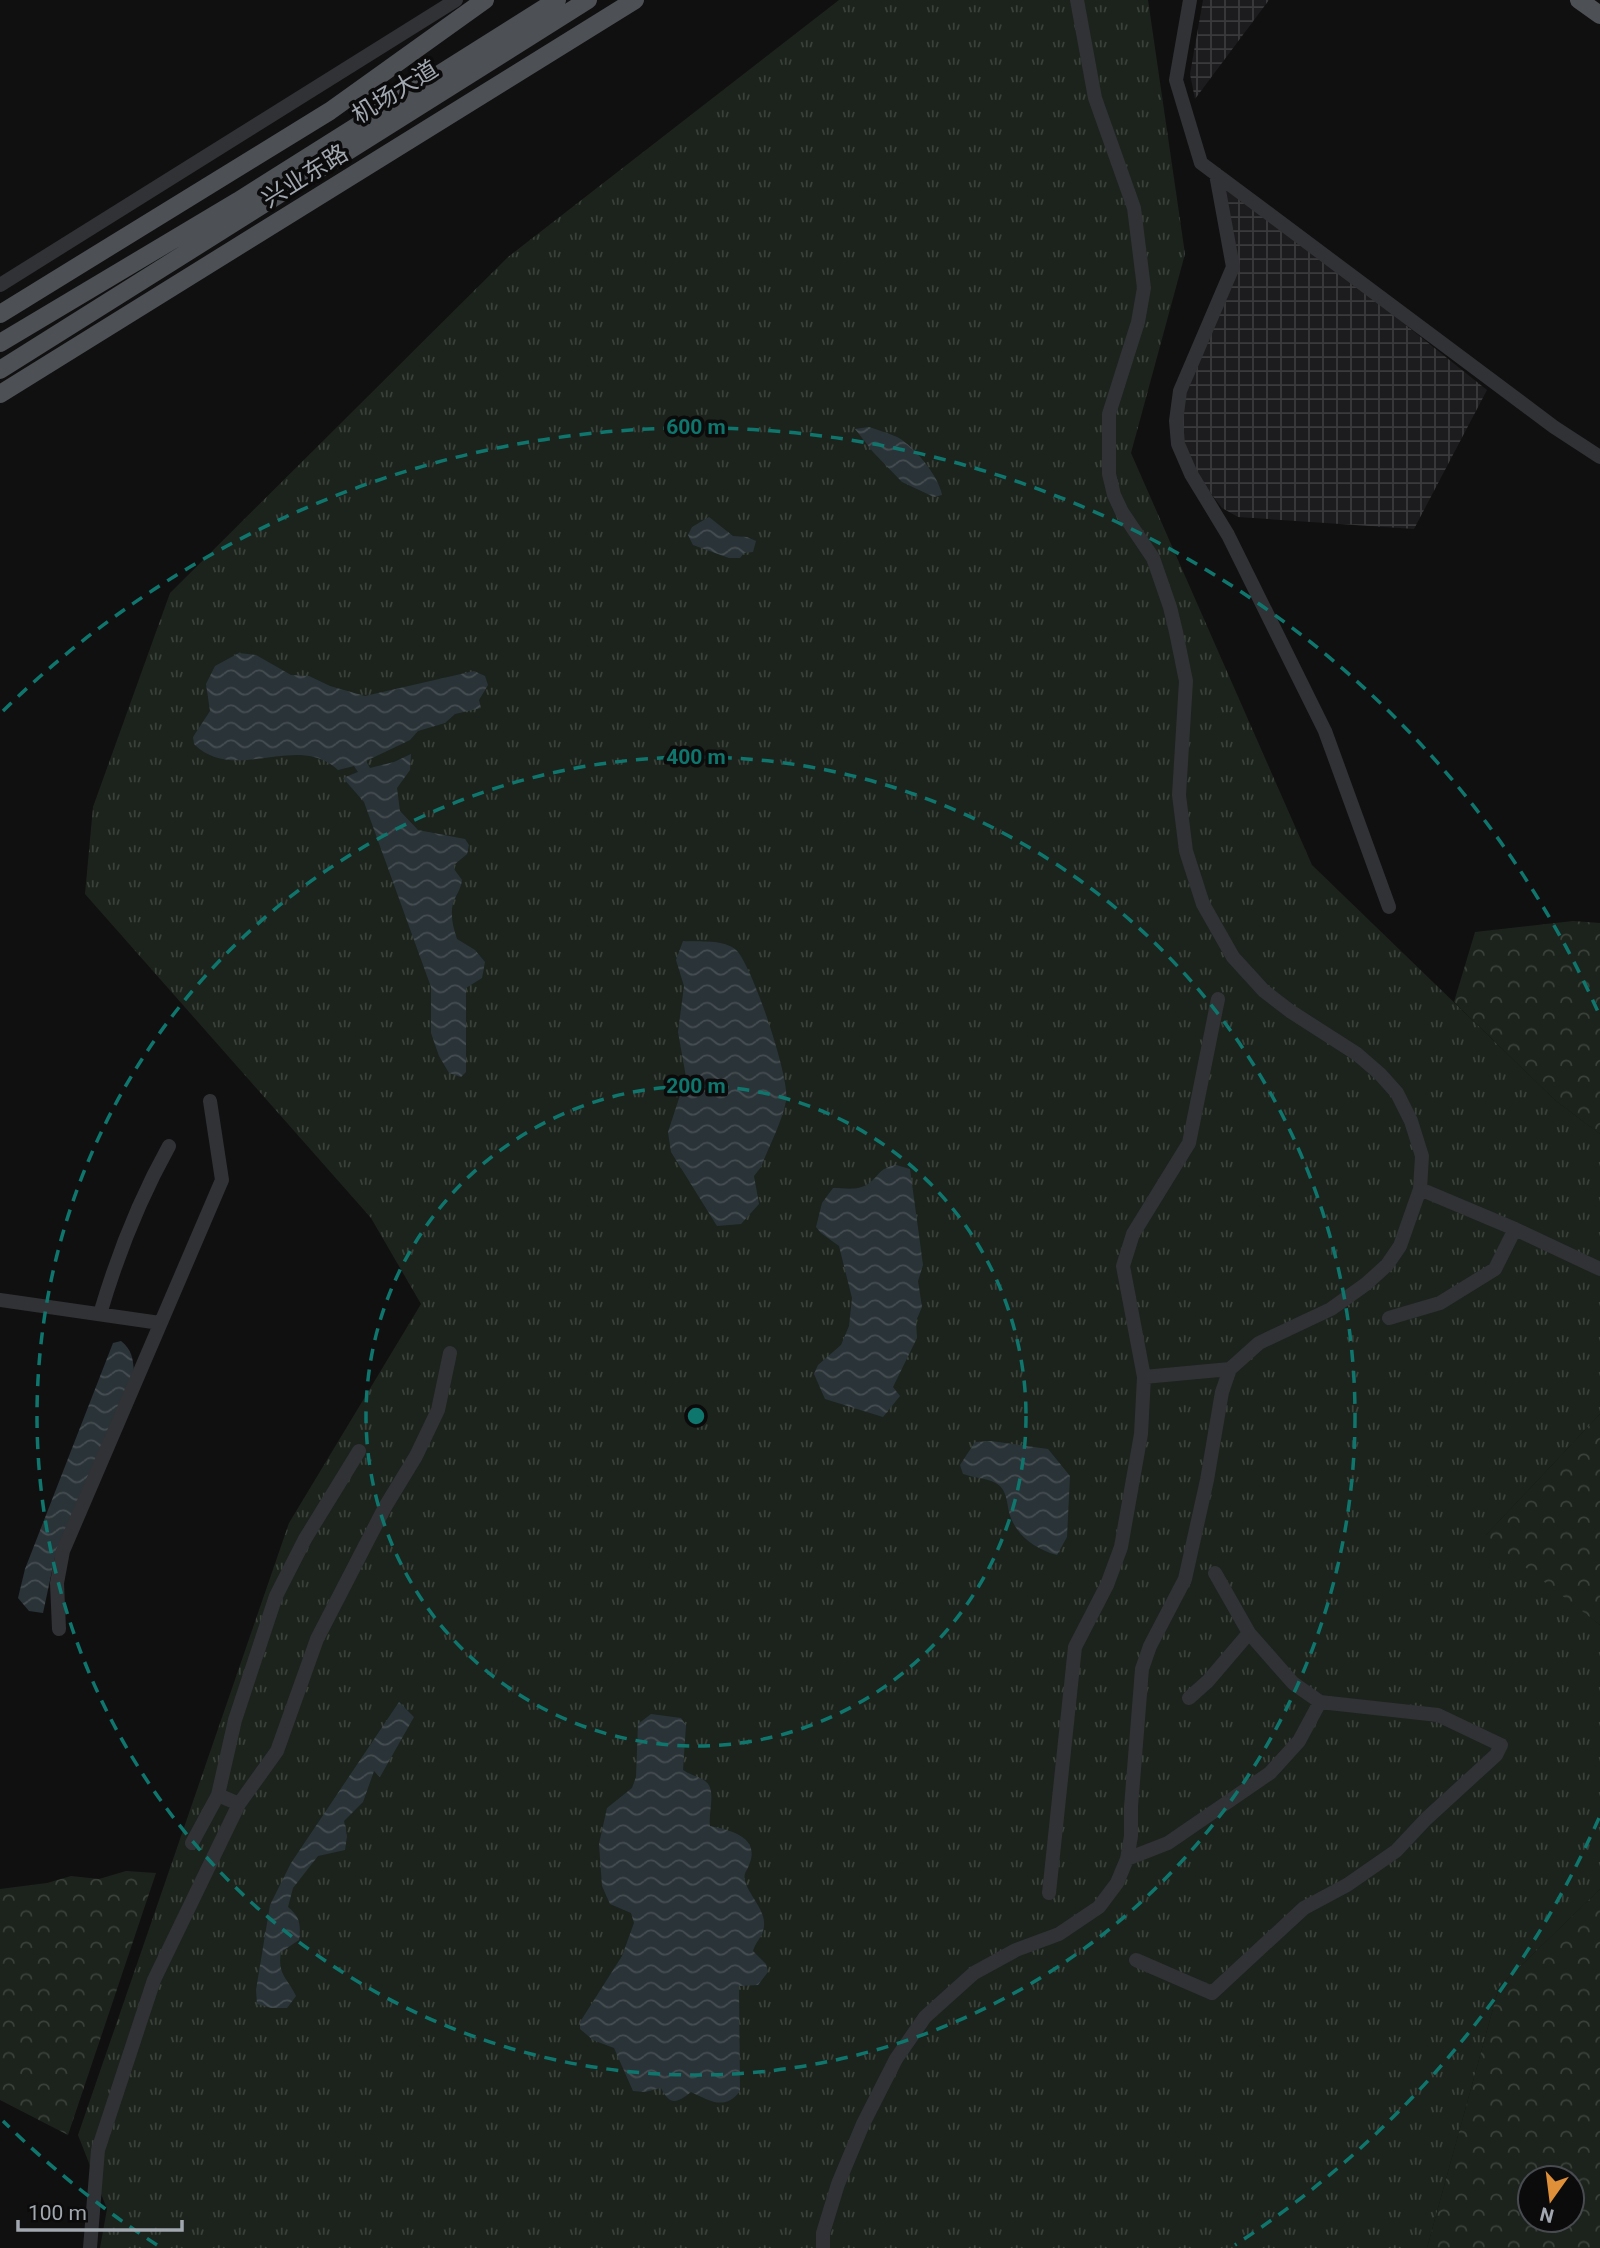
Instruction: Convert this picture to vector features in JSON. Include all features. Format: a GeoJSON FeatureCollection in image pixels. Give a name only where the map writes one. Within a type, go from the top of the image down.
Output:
{"type":"FeatureCollection","features":[{"type":"Feature","properties":{"kind":"main road"},"geometry":{"type":"LineString","coordinates":[[0,314],[330,111],[485,0]]}},
{"type":"Feature","properties":{"kind":"main road","name":"兴业东路"},"geometry":{"type":"LineString","coordinates":[[0,343],[238,201],[557,0]]}},
{"type":"Feature","properties":{"kind":"main road","name":"机场大道"},"geometry":{"type":"LineString","coordinates":[[0,370],[588,0]]}},
{"type":"Feature","properties":{"kind":"main road","name":"兴业东路"},"geometry":{"type":"LineString","coordinates":[[0,394],[635,0]]}},
{"type":"Feature","properties":{"kind":"main road"},"geometry":{"type":"LineString","coordinates":[[1580,0],[1600,15]]}},
{"type":"Feature","properties":{"kind":"street"},"geometry":{"type":"LineString","coordinates":[[0,285],[456,0]]}},
{"type":"Feature","properties":{"kind":"street"},"geometry":{"type":"LineString","coordinates":[[823,2248],[823,2232],[838,2184],[863,2124],[896,2059],[925,2017],[974,1973],[1016,1950],[1059,1934],[1099,1908],[1117,1883],[1128,1858],[1131,1836],[1142,1669],[1150,1646],[1185,1579],[1230,1369],[1259,1343],[1331,1309],[1387,1265],[1400,1247],[1420,1189],[1422,1156],[1411,1121],[1397,1093],[1357,1054],[1264,991],[1233,957],[1203,904],[1186,851],[1180,795],[1186,681],[1170,607],[1153,558],[1122,512],[1109,474],[1109,414],[1138,322],[1144,288],[1133,208],[1095,98],[1077,0]]}},
{"type":"Feature","properties":{"kind":"street"},"geometry":{"type":"LineString","coordinates":[[1190,0],[1176,80],[1201,163],[1554,427],[1600,457]]}},
{"type":"Feature","properties":{"kind":"street"},"geometry":{"type":"LineString","coordinates":[[1216,174],[1234,267],[1180,391],[1175,421],[1178,444],[1191,474],[1228,535],[1325,731],[1388,907]]}},
{"type":"Feature","properties":{"kind":"street"},"geometry":{"type":"LineString","coordinates":[[1049,1893],[1075,1647],[1107,1585],[1121,1547],[1142,1434],[1143,1377],[1123,1266],[1133,1234],[1189,1143],[1218,999]]}},
{"type":"Feature","properties":{"kind":"street"},"geometry":{"type":"LineString","coordinates":[[59,1629],[57,1583],[63,1551],[222,1180],[210,1101]]}},
{"type":"Feature","properties":{"kind":"street"},"geometry":{"type":"LineString","coordinates":[[100,1314],[116,1259],[169,1146]]}},
{"type":"Feature","properties":{"kind":"street"},"geometry":{"type":"LineString","coordinates":[[1420,1189],[1600,1269]]}},
{"type":"Feature","properties":{"kind":"street"},"geometry":{"type":"LineString","coordinates":[[1389,1318],[1440,1303],[1495,1269],[1515,1229]]}},
{"type":"Feature","properties":{"kind":"street"},"geometry":{"type":"LineString","coordinates":[[0,1300],[160,1323]]}},
{"type":"Feature","properties":{"kind":"street"},"geometry":{"type":"LineString","coordinates":[[90,2248],[98,2150],[154,1980],[239,1804],[278,1751],[317,1639],[438,1410],[450,1353]]}},
{"type":"Feature","properties":{"kind":"street"},"geometry":{"type":"LineString","coordinates":[[1143,1377],[1230,1369]]}},
{"type":"Feature","properties":{"kind":"street"},"geometry":{"type":"LineString","coordinates":[[192,1843],[218,1795],[235,1720],[276,1596],[305,1539],[359,1451]]}},
{"type":"Feature","properties":{"kind":"street"},"geometry":{"type":"LineString","coordinates":[[1136,1960],[1212,1993],[1304,1908],[1347,1885],[1396,1851],[1426,1819],[1496,1755],[1501,1745],[1438,1715],[1320,1702],[1293,1683],[1249,1633],[1215,1573]]}},
{"type":"Feature","properties":{"kind":"street"},"geometry":{"type":"LineString","coordinates":[[1188,1698],[1208,1681],[1249,1633]]}},
{"type":"Feature","properties":{"kind":"street"},"geometry":{"type":"LineString","coordinates":[[1128,1858],[1168,1843],[1270,1773],[1299,1741],[1320,1702]]}},
{"type":"Feature","properties":{"kind":"street"},"geometry":{"type":"LineString","coordinates":[[218,1795],[239,1804]]}},
{"type":"Feature","properties":{"kind":"shaded area"},"geometry":{"type":"Polygon","coordinates":[[[1203,0],[1269,0],[1195,99],[1190,74],[1203,0]]]}},
{"type":"Feature","properties":{"kind":"shaded area"},"geometry":{"type":"Polygon","coordinates":[[[1224,184],[1287,230],[1487,390],[1414,529],[1238,517],[1222,508],[1203,483],[1183,444],[1179,420],[1183,402],[1235,273],[1224,184]]]}},
{"type":"Feature","properties":{"kind":"green space"},"geometry":{"type":"Polygon","coordinates":[[[839,0],[1148,0],[1185,254],[1131,453],[1312,865],[1556,1101],[1600,1134],[1600,1414],[1486,1535],[1600,1625],[1600,1889],[1499,1987],[1427,2248],[100,2248],[107,2209],[78,2135],[289,1523],[421,1304],[371,1218],[85,894],[93,807],[170,593],[508,257],[839,0]]]}},
{"type":"Feature","properties":{"kind":"green space"},"geometry":{"type":"Polygon","coordinates":[[[1573,921],[1600,923],[1600,1134],[1556,1101],[1454,1002],[1475,932],[1573,921]]]}},
{"type":"Feature","properties":{"kind":"green space"},"geometry":{"type":"Polygon","coordinates":[[[1600,1414],[1600,1625],[1485,1536],[1600,1414]]]}},
{"type":"Feature","properties":{"kind":"green space"},"geometry":{"type":"Polygon","coordinates":[[[126,1871],[156,1873],[68,2135],[0,2100],[0,1889],[47,1883],[71,1876],[99,1879],[126,1871]]]}},
{"type":"Feature","properties":{"kind":"green space"},"geometry":{"type":"Polygon","coordinates":[[[1600,1889],[1600,2248],[1427,2248],[1499,1987],[1600,1889]]]}},
{"type":"Feature","properties":{"kind":"water"},"geometry":{"type":"Polygon","coordinates":[[[869,427],[897,437],[910,447],[931,470],[942,495],[934,497],[902,482],[855,429],[869,427]]]}},
{"type":"Feature","properties":{"kind":"water"},"geometry":{"type":"Polygon","coordinates":[[[709,517],[733,536],[756,541],[753,552],[744,553],[740,558],[729,558],[693,545],[688,535],[692,527],[709,517]]]}},
{"type":"Feature","properties":{"kind":"water"},"geometry":{"type":"Polygon","coordinates":[[[239,653],[256,655],[291,675],[309,676],[330,686],[365,696],[474,671],[485,676],[488,685],[479,700],[481,708],[455,714],[445,723],[418,731],[410,740],[366,761],[370,768],[411,754],[410,770],[397,788],[400,811],[418,830],[465,839],[469,845],[467,854],[454,865],[462,880],[453,903],[452,921],[457,939],[475,950],[485,962],[482,978],[466,988],[466,1072],[461,1077],[449,1073],[439,1056],[431,1033],[431,987],[364,802],[343,778],[358,772],[354,766],[338,770],[322,759],[304,755],[228,760],[210,755],[194,744],[193,737],[210,711],[206,684],[215,666],[239,653]]]}},
{"type":"Feature","properties":{"kind":"water"},"geometry":{"type":"Polygon","coordinates":[[[683,941],[725,944],[736,950],[760,999],[783,1071],[786,1089],[784,1109],[761,1167],[754,1176],[759,1204],[741,1224],[717,1226],[671,1152],[668,1132],[686,1077],[678,1032],[684,986],[676,960],[683,941]]]}},
{"type":"Feature","properties":{"kind":"water"},"geometry":{"type":"Polygon","coordinates":[[[896,1165],[910,1169],[923,1265],[918,1281],[922,1307],[916,1321],[917,1338],[893,1387],[900,1396],[883,1417],[825,1399],[814,1374],[818,1365],[841,1345],[849,1326],[852,1298],[839,1246],[816,1227],[822,1203],[833,1188],[860,1188],[872,1181],[882,1170],[896,1165]]]}},
{"type":"Feature","properties":{"kind":"water"},"geometry":{"type":"Polygon","coordinates":[[[121,1341],[131,1355],[134,1372],[55,1557],[43,1613],[29,1611],[18,1598],[25,1569],[113,1343],[121,1341]]]}},
{"type":"Feature","properties":{"kind":"water"},"geometry":{"type":"Polygon","coordinates":[[[991,1441],[1048,1449],[1070,1476],[1067,1537],[1057,1555],[1034,1545],[1016,1528],[1000,1486],[963,1474],[960,1465],[975,1442],[991,1441]]]}},
{"type":"Feature","properties":{"kind":"water"},"geometry":{"type":"Polygon","coordinates":[[[399,1702],[414,1717],[380,1777],[374,1771],[363,1802],[344,1821],[347,1836],[345,1850],[318,1856],[293,1888],[288,1907],[299,1921],[299,1940],[281,1952],[280,1960],[282,1971],[296,1996],[287,2008],[271,2008],[257,2004],[256,1990],[270,1905],[291,1863],[399,1702]]]}},
{"type":"Feature","properties":{"kind":"water"},"geometry":{"type":"Polygon","coordinates":[[[651,1714],[681,1718],[686,1725],[683,1770],[702,1779],[711,1789],[710,1826],[742,1837],[751,1848],[752,1855],[745,1878],[747,1887],[761,1911],[764,1924],[753,1951],[766,1964],[768,1972],[758,1985],[739,1986],[740,2091],[729,2101],[711,2101],[691,2092],[674,2101],[668,2098],[661,2088],[645,2092],[633,2091],[614,2048],[593,2040],[580,2029],[580,2022],[622,1956],[634,1923],[631,1913],[610,1904],[602,1886],[599,1844],[607,1808],[632,1788],[636,1777],[638,1724],[651,1714]]]}}]}
